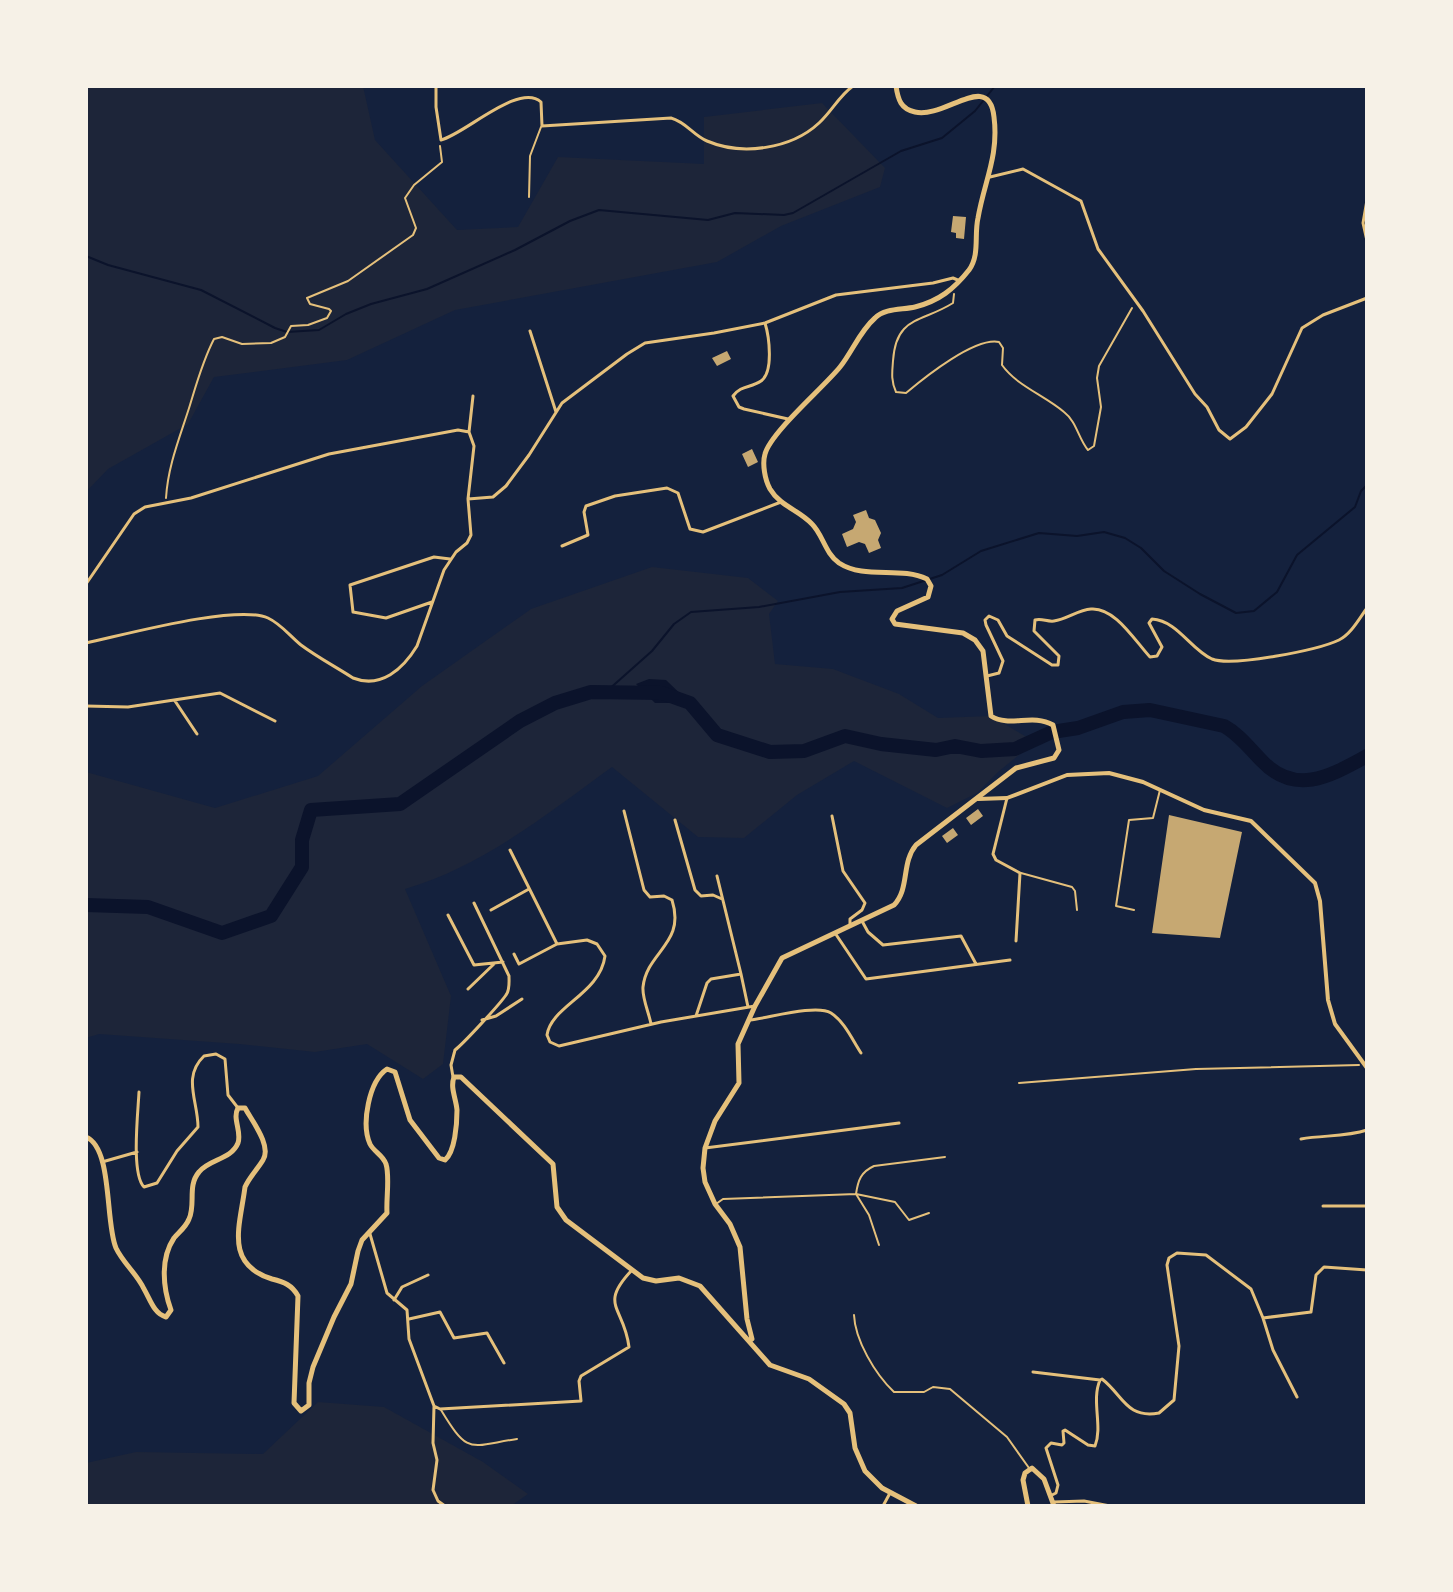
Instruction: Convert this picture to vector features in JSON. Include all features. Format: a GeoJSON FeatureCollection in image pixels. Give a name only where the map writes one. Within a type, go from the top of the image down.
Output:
{"type":"FeatureCollection","features":[{"type":"Feature","properties":{"kind":"main road"},"geometry":{"type":"LineString","coordinates":[[754,1344],[747,1319],[740,1247],[705,1182],[705,1148],[715,1121],[739,1083],[738,1044],[752,1006],[782,958],[881,913],[899,900],[906,863],[916,845],[1016,768],[1054,758],[1059,750],[1053,725],[1037,719],[1001,722],[991,716],[983,651],[975,640],[963,633],[895,624],[892,619],[897,611],[928,597],[931,586],[927,579],[922,576],[870,573],[841,565],[830,556],[815,527],[781,502],[770,488],[764,470],[764,455],[771,439],[841,366],[875,317],[937,300],[960,281],[975,260],[978,218],[990,177],[995,118],[990,101],[975,94],[952,107],[927,114],[903,107],[897,97],[896,86]]}},
{"type":"Feature","properties":{"kind":"main road"},"geometry":{"type":"LineString","coordinates":[[86,1137],[94,1143],[101,1163],[117,1250],[139,1279],[157,1311],[166,1317],[171,1310],[164,1271],[168,1252],[173,1240],[189,1221],[190,1194],[196,1176],[201,1169],[228,1155],[239,1140],[236,1116],[238,1108],[245,1108],[265,1147],[266,1156],[245,1187],[239,1251],[247,1267],[255,1273],[283,1282],[293,1288],[298,1296],[294,1403],[301,1411],[309,1405],[313,1367],[351,1284],[362,1240],[387,1213],[387,1166],[370,1144],[367,1121],[372,1087],[382,1072],[387,1069],[395,1072],[410,1120],[439,1158],[447,1160],[451,1154],[457,1108],[451,1083],[454,1077],[461,1077],[553,1164],[557,1207],[566,1220],[643,1278],[656,1281],[679,1278],[700,1286],[770,1365],[809,1379],[844,1404],[850,1413],[860,1462],[873,1480],[916,1506]]}},
{"type":"Feature","properties":{"kind":"main road"},"geometry":{"type":"LineString","coordinates":[[738,1326],[747,1319]]}},
{"type":"Feature","properties":{"kind":"main road"},"geometry":{"type":"LineString","coordinates":[[1028,1506],[1023,1480],[1030,1469],[1039,1473],[1052,1501]]}},
{"type":"Feature","properties":{"kind":"street"},"geometry":{"type":"LineString","coordinates":[[436,86],[441,140],[458,134],[495,109],[528,97],[541,102],[542,126],[671,118],[682,121],[705,140],[739,149],[790,141],[806,133],[853,86]]}},
{"type":"Feature","properties":{"kind":"street"},"geometry":{"type":"LineString","coordinates":[[990,177],[1023,169],[1081,201],[1098,249],[1195,394],[1207,407],[1219,430],[1230,439],[1246,427],[1272,394],[1302,328],[1323,315],[1367,298]]}},
{"type":"Feature","properties":{"kind":"street"},"geometry":{"type":"LineString","coordinates":[[1367,200],[1363,223],[1367,241]]}},
{"type":"Feature","properties":{"kind":"street"},"geometry":{"type":"LineString","coordinates":[[468,499],[493,497],[506,486],[556,412],[576,391],[645,343],[765,323],[836,295],[953,278],[960,281]]}},
{"type":"Feature","properties":{"kind":"street"},"geometry":{"type":"LineString","coordinates":[[765,323],[766,375],[759,382],[743,386],[733,396],[739,407],[744,409],[792,419]]}},
{"type":"Feature","properties":{"kind":"street"},"geometry":{"type":"LineString","coordinates":[[530,331],[556,412]]}},
{"type":"Feature","properties":{"kind":"street"},"geometry":{"type":"LineString","coordinates":[[86,643],[178,623],[256,614],[276,622],[302,646],[353,678],[370,682],[383,680],[410,658],[450,559],[471,535],[468,499],[474,446],[469,432],[473,396]]}},
{"type":"Feature","properties":{"kind":"street"},"geometry":{"type":"LineString","coordinates":[[86,584],[134,514],[145,507],[228,487],[329,454],[450,430],[469,432]]}},
{"type":"Feature","properties":{"kind":"street"},"geometry":{"type":"LineString","coordinates":[[562,546],[588,535],[584,512],[586,506],[615,496],[674,489],[690,529],[696,533],[781,502]]}},
{"type":"Feature","properties":{"kind":"street"},"geometry":{"type":"LineString","coordinates":[[432,602],[386,618],[353,612],[350,585],[434,557],[450,559]]}},
{"type":"Feature","properties":{"kind":"street"},"geometry":{"type":"LineString","coordinates":[[987,676],[999,673],[1003,661],[986,625],[985,620],[989,616],[998,620],[1007,636],[1052,665],[1058,665],[1059,656],[1034,631],[1035,620],[1050,621],[1084,611],[1103,610],[1150,657],[1157,656],[1162,647],[1149,623],[1157,619],[1182,633],[1211,659],[1229,661],[1292,655],[1339,640],[1367,608]]}},
{"type":"Feature","properties":{"kind":"street"},"geometry":{"type":"LineString","coordinates":[[86,706],[128,707],[220,693],[275,721]]}},
{"type":"Feature","properties":{"kind":"street"},"geometry":{"type":"LineString","coordinates":[[175,701],[197,734]]}},
{"type":"Feature","properties":{"kind":"street"},"geometry":{"type":"LineString","coordinates":[[978,799],[1007,798],[1044,782],[1088,772],[1118,775],[1160,789],[1204,810],[1251,821],[1315,883],[1320,901],[1328,1000],[1335,1024],[1366,1067]]}},
{"type":"Feature","properties":{"kind":"street"},"geometry":{"type":"LineString","coordinates":[[1007,798],[993,854],[996,860],[1020,873],[1016,941]]}},
{"type":"Feature","properties":{"kind":"street"},"geometry":{"type":"LineString","coordinates":[[624,811],[644,890],[650,897],[664,896],[672,900],[677,919],[674,931],[658,954],[644,984],[651,1024]]}},
{"type":"Feature","properties":{"kind":"street"},"geometry":{"type":"LineString","coordinates":[[832,816],[843,871],[865,903],[862,910],[850,919],[850,926]]}},
{"type":"Feature","properties":{"kind":"street"},"geometry":{"type":"LineString","coordinates":[[675,820],[695,890],[701,896],[713,895],[722,899]]}},
{"type":"Feature","properties":{"kind":"street"},"geometry":{"type":"LineString","coordinates":[[510,850],[557,944]]}},
{"type":"Feature","properties":{"kind":"street"},"geometry":{"type":"LineString","coordinates":[[514,954],[519,964],[557,944],[587,940],[597,944],[605,956],[604,966],[594,982],[553,1019],[548,1028],[550,1042],[559,1046],[651,1024],[752,1006],[717,876]]}},
{"type":"Feature","properties":{"kind":"street"},"geometry":{"type":"LineString","coordinates":[[491,910],[529,889]]}},
{"type":"Feature","properties":{"kind":"street"},"geometry":{"type":"LineString","coordinates":[[454,1077],[451,1065],[455,1050],[465,1043],[507,994],[509,976],[474,903]]}},
{"type":"Feature","properties":{"kind":"street"},"geometry":{"type":"LineString","coordinates":[[448,915],[474,965],[503,962]]}},
{"type":"Feature","properties":{"kind":"street"},"geometry":{"type":"LineString","coordinates":[[862,921],[868,932],[883,945],[961,936],[976,964]]}},
{"type":"Feature","properties":{"kind":"street"},"geometry":{"type":"LineString","coordinates":[[835,933],[866,979],[1010,960]]}},
{"type":"Feature","properties":{"kind":"street"},"geometry":{"type":"LineString","coordinates":[[468,989],[495,963]]}},
{"type":"Feature","properties":{"kind":"street"},"geometry":{"type":"LineString","coordinates":[[696,1016],[711,979],[741,974]]}},
{"type":"Feature","properties":{"kind":"street"},"geometry":{"type":"LineString","coordinates":[[482,1020],[492,1019],[522,999]]}},
{"type":"Feature","properties":{"kind":"street"},"geometry":{"type":"LineString","coordinates":[[748,1020],[812,1010],[830,1013],[843,1025],[861,1053]]}},
{"type":"Feature","properties":{"kind":"street"},"geometry":{"type":"LineString","coordinates":[[139,1092],[137,1152],[141,1185],[148,1188],[153,1186],[198,1127],[191,1078],[204,1056],[216,1054],[225,1059],[228,1095],[238,1108]]}},
{"type":"Feature","properties":{"kind":"street"},"geometry":{"type":"LineString","coordinates":[[705,1148],[899,1123]]}},
{"type":"Feature","properties":{"kind":"street"},"geometry":{"type":"LineString","coordinates":[[1301,1139],[1367,1130]]}},
{"type":"Feature","properties":{"kind":"street"},"geometry":{"type":"LineString","coordinates":[[101,1163],[137,1152]]}},
{"type":"Feature","properties":{"kind":"street"},"geometry":{"type":"LineString","coordinates":[[1323,1206],[1367,1206]]}},
{"type":"Feature","properties":{"kind":"street"},"geometry":{"type":"LineString","coordinates":[[370,1234],[387,1293],[407,1310],[409,1339],[434,1406],[433,1443],[437,1460],[432,1482],[438,1501],[445,1506],[529,1506]]}},
{"type":"Feature","properties":{"kind":"street"},"geometry":{"type":"LineString","coordinates":[[1033,1372],[1105,1381],[1125,1405],[1140,1412],[1159,1413],[1174,1400],[1179,1346],[1167,1265],[1169,1258],[1177,1253],[1206,1255],[1251,1289],[1273,1350],[1297,1397]]}},
{"type":"Feature","properties":{"kind":"street"},"geometry":{"type":"LineString","coordinates":[[1263,1318],[1311,1312],[1316,1275],[1324,1267],[1367,1270]]}},
{"type":"Feature","properties":{"kind":"street"},"geometry":{"type":"LineString","coordinates":[[434,1406],[440,1409],[581,1401],[581,1376],[629,1347],[614,1295],[633,1270]]}},
{"type":"Feature","properties":{"kind":"street"},"geometry":{"type":"LineString","coordinates":[[394,1300],[402,1287],[428,1275]]}},
{"type":"Feature","properties":{"kind":"street"},"geometry":{"type":"LineString","coordinates":[[409,1319],[440,1312],[454,1338],[487,1333],[504,1363]]}},
{"type":"Feature","properties":{"kind":"street"},"geometry":{"type":"LineString","coordinates":[[1100,1380],[1096,1412],[1098,1442],[1095,1446],[1088,1445],[1065,1430],[1062,1445],[1051,1443],[1046,1448],[1058,1485],[1052,1501],[1084,1501],[1110,1506]]}},
{"type":"Feature","properties":{"kind":"street"},"geometry":{"type":"LineString","coordinates":[[883,1506],[890,1493]]}},
{"type":"Feature","properties":{"kind":"lane"},"geometry":{"type":"LineString","coordinates":[[529,197],[530,156],[542,126]]}},
{"type":"Feature","properties":{"kind":"lane"},"geometry":{"type":"LineString","coordinates":[[1134,910],[1116,906],[1129,820],[1153,818],[1160,789]]}},
{"type":"Feature","properties":{"kind":"lane"},"geometry":{"type":"LineString","coordinates":[[1020,873],[1072,887],[1077,910]]}},
{"type":"Feature","properties":{"kind":"lane"},"geometry":{"type":"LineString","coordinates":[[879,1245],[869,1215],[856,1194],[861,1175],[874,1166],[945,1157]]}},
{"type":"Feature","properties":{"kind":"lane"},"geometry":{"type":"LineString","coordinates":[[715,1204],[723,1199],[856,1194],[895,1202],[909,1220],[929,1213]]}},
{"type":"Feature","properties":{"kind":"lane"},"geometry":{"type":"LineString","coordinates":[[854,1315],[854,1325],[863,1347],[894,1392],[924,1392],[933,1387],[950,1389],[1001,1431],[1030,1469]]}},
{"type":"Feature","properties":{"kind":"lane"},"geometry":{"type":"LineString","coordinates":[[440,1409],[460,1438],[470,1446],[517,1439]]}},
{"type":"Feature","properties":{"kind":"path"},"geometry":{"type":"LineString","coordinates":[[164,503],[173,450],[190,405],[197,375],[214,339],[222,337],[242,344],[271,343],[285,337],[291,326],[308,325],[327,318],[331,311],[313,306],[307,298],[348,281],[413,235],[416,228],[405,198],[414,185],[442,162],[441,140]]}},
{"type":"Feature","properties":{"kind":"path"},"geometry":{"type":"LineString","coordinates":[[953,288],[953,303],[936,314],[905,326],[896,336],[891,382],[896,392],[906,393],[925,377],[984,341],[999,342],[1003,348],[1002,365],[1009,375],[1066,412],[1088,450],[1094,446],[1101,407],[1097,378],[1099,366],[1135,302]]}},
{"type":"Feature","properties":{"kind":"path"},"geometry":{"type":"LineString","coordinates":[[1019,1083],[1196,1069],[1366,1067]]}},
{"type":"Feature","properties":{"kind":"shaded area"},"geometry":{"type":"Polygon","coordinates":[[[86,86],[363,86],[375,140],[457,230],[518,227],[558,157],[704,164],[704,117],[822,103],[885,168],[880,187],[781,226],[717,262],[455,310],[347,360],[214,377],[188,424],[108,469],[86,492],[86,86]]]}},
{"type":"Feature","properties":{"kind":"shaded area"},"geometry":{"type":"Polygon","coordinates":[[[652,567],[748,578],[778,601],[769,614],[775,664],[833,669],[899,694],[938,718],[991,716],[1035,742],[977,793],[947,808],[854,761],[797,795],[744,838],[698,837],[612,767],[488,853],[405,889],[451,996],[443,1064],[423,1079],[367,1044],[315,1052],[99,1034],[86,1038],[86,772],[215,808],[318,776],[422,686],[531,609],[652,567]]]}},
{"type":"Feature","properties":{"kind":"shaded area"},"geometry":{"type":"Polygon","coordinates":[[[649,679],[666,680],[690,703],[655,703],[636,684],[649,679]]]}},
{"type":"Feature","properties":{"kind":"shaded area"},"geometry":{"type":"Polygon","coordinates":[[[318,1402],[384,1407],[483,1462],[528,1494],[511,1506],[86,1506],[86,1463],[136,1452],[263,1454],[318,1402]]]}},
{"type":"Feature","properties":{"kind":"building"},"geometry":{"type":"Polygon","coordinates":[[[953,216],[966,217],[964,239],[956,238],[956,233],[951,232],[953,216]]]}},
{"type":"Feature","properties":{"kind":"building"},"geometry":{"type":"Polygon","coordinates":[[[727,351],[731,359],[717,366],[712,358],[727,351]]]}},
{"type":"Feature","properties":{"kind":"building"},"geometry":{"type":"Polygon","coordinates":[[[752,449],[758,462],[748,467],[742,454],[752,449]]]}},
{"type":"Feature","properties":{"kind":"building"},"geometry":{"type":"Polygon","coordinates":[[[866,510],[881,533],[878,540],[881,548],[869,553],[865,544],[859,542],[847,547],[842,534],[853,529],[856,522],[853,515],[866,510]]]}},
{"type":"Feature","properties":{"kind":"building"},"geometry":{"type":"Polygon","coordinates":[[[978,809],[983,816],[971,825],[966,818],[978,809]]]}},
{"type":"Feature","properties":{"kind":"building"},"geometry":{"type":"Polygon","coordinates":[[[1169,815],[1242,832],[1220,938],[1152,933],[1169,815]]]}},
{"type":"Feature","properties":{"kind":"building"},"geometry":{"type":"Polygon","coordinates":[[[953,828],[958,835],[947,843],[942,836],[953,828]]]}},
{"type":"Feature","properties":{"kind":"waterway"},"geometry":{"type":"LineString","coordinates":[[86,256],[201,290],[287,332],[319,330],[371,304],[427,289],[599,210],[708,220],[735,213],[793,213],[901,151],[942,138],[975,111],[995,86]]}},
{"type":"Feature","properties":{"kind":"waterway"},"geometry":{"type":"LineString","coordinates":[[607,691],[652,651],[674,624],[691,612],[759,607],[840,592],[902,588],[942,575],[981,551],[1039,533],[1077,536],[1104,532],[1125,538],[1141,548],[1164,571],[1200,594],[1236,613],[1254,611],[1277,592],[1297,555],[1355,507],[1367,485]]}},
{"type":"Feature","properties":{"kind":"waterway"},"geometry":{"type":"LineString","coordinates":[[86,905],[148,907],[222,933],[271,916],[302,867],[302,840],[311,810],[400,804],[520,721],[555,703],[591,692],[662,693],[690,703],[717,735],[770,752],[804,751],[845,736],[881,744],[936,750],[955,746],[981,751],[1015,749],[1052,732],[1078,728],[1123,712],[1150,710],[1224,726],[1275,772],[1288,778],[1314,779],[1341,770],[1367,756]]}}]}
